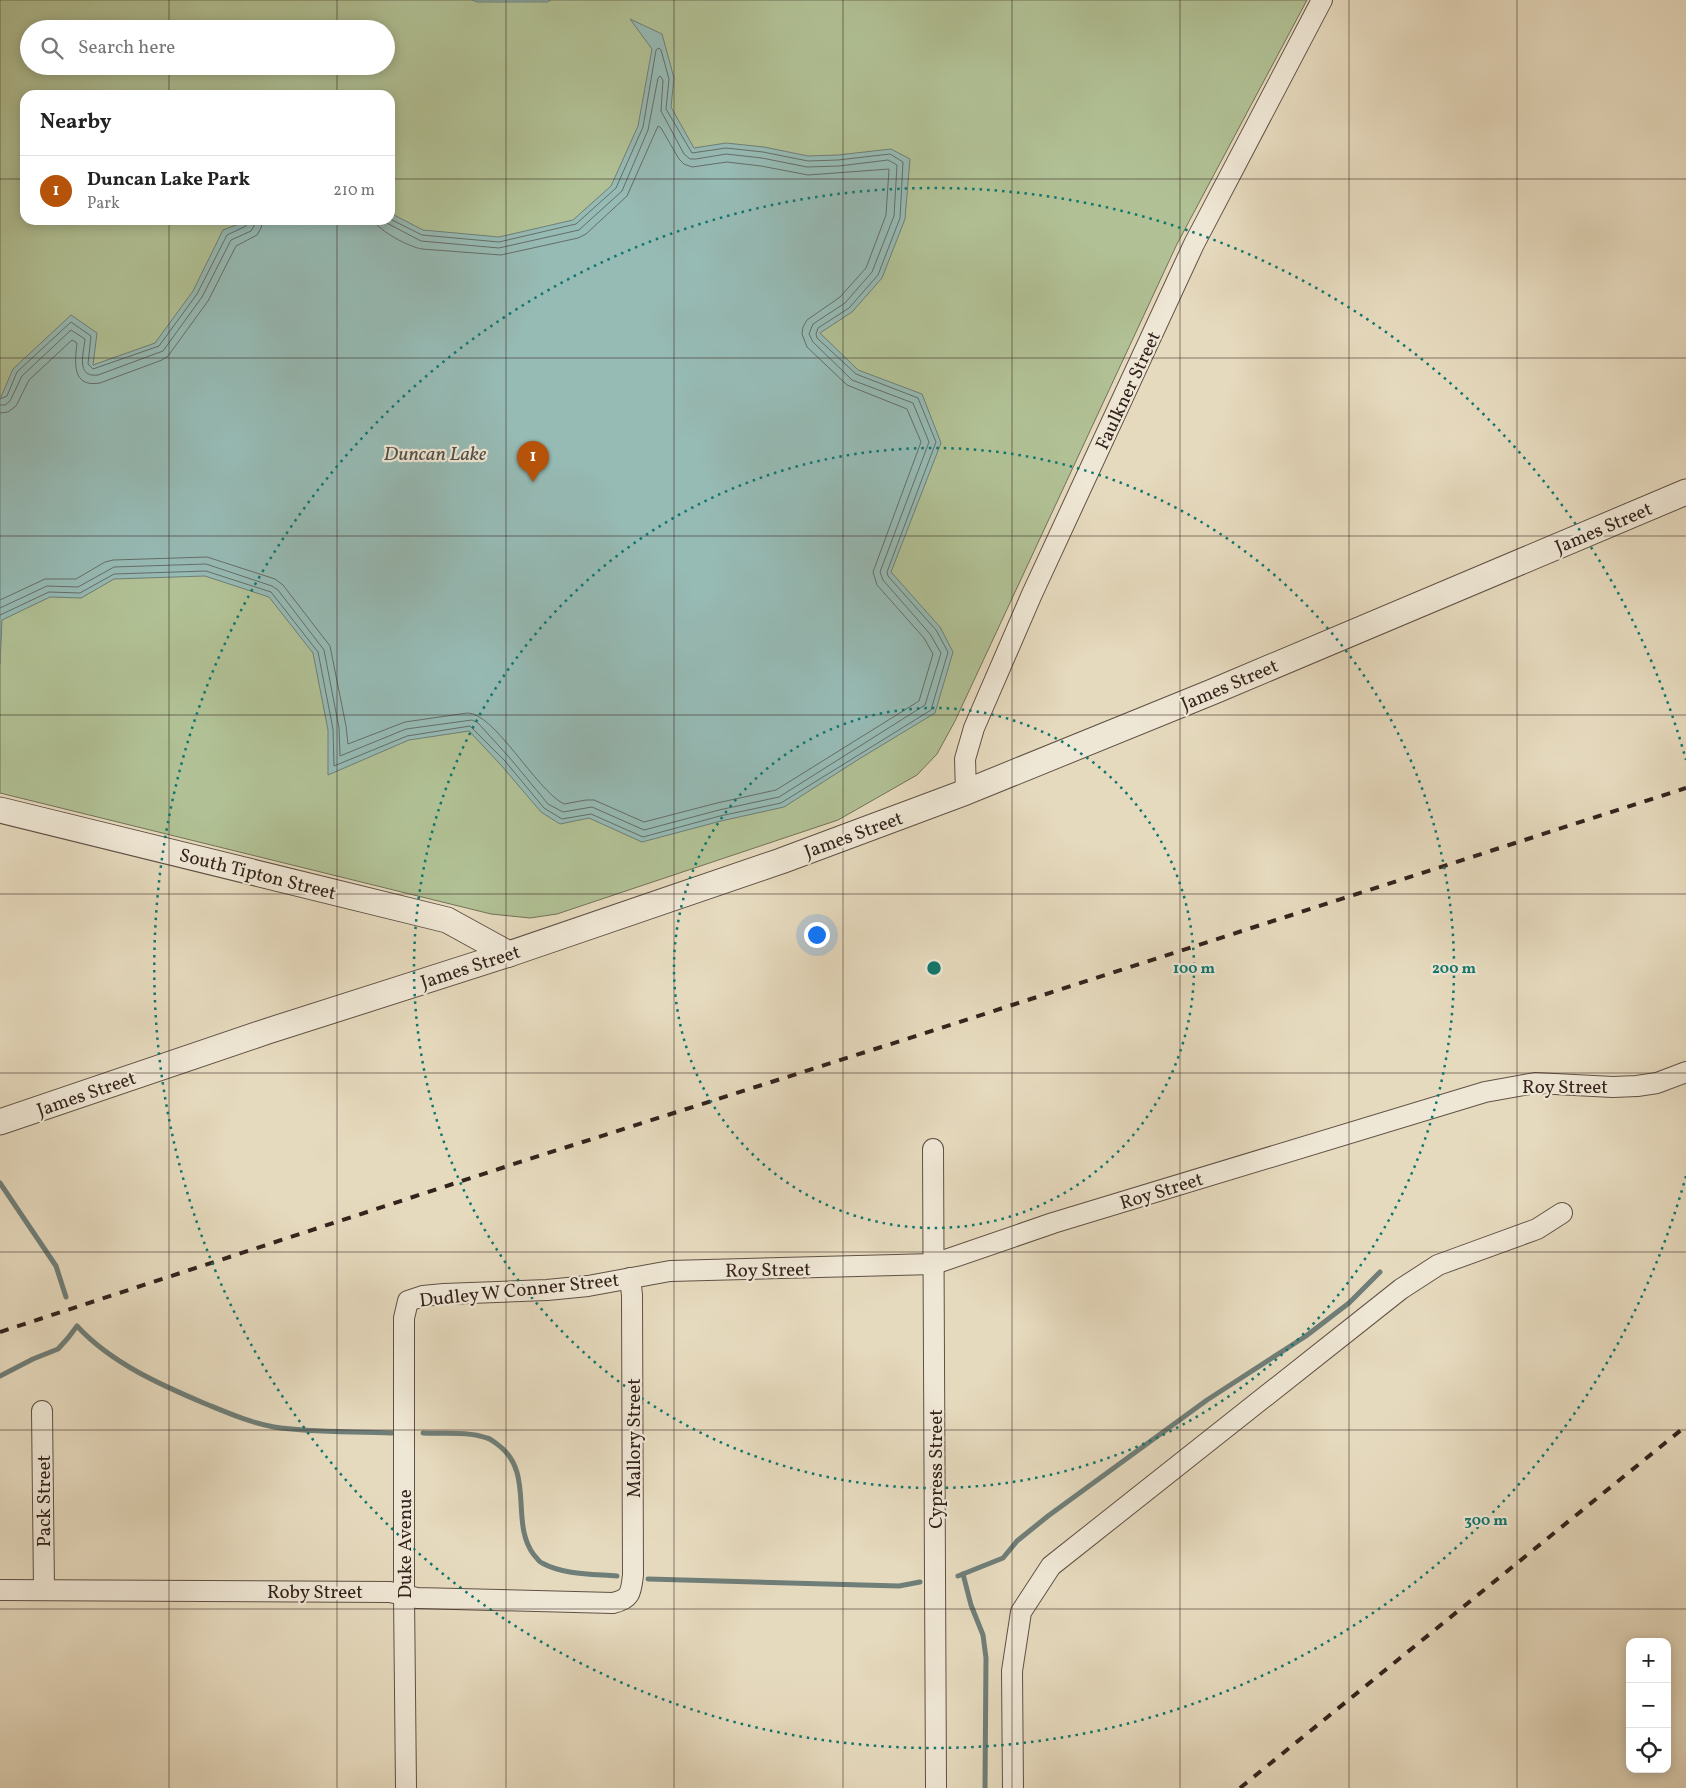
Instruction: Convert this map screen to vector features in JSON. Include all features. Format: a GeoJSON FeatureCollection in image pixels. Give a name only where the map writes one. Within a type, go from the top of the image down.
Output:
{"type":"FeatureCollection","features":[{"type":"Feature","properties":{"kind":"street","name":"Faulkner Street"},"geometry":{"type":"LineString","coordinates":[[966,792],[965,759],[974,728],[1032,594],[1194,244],[1322,0]]}},
{"type":"Feature","properties":{"kind":"street","name":"James Street"},"geometry":{"type":"LineString","coordinates":[[0,1122],[259,1034],[508,954],[781,861],[966,792],[1212,692],[1686,492]]}},
{"type":"Feature","properties":{"kind":"street","name":"South Tipton Street"},"geometry":{"type":"LineString","coordinates":[[0,810],[447,920],[508,954]]}},
{"type":"Feature","properties":{"kind":"street","name":"Roy Street"},"geometry":{"type":"LineString","coordinates":[[630,1278],[670,1271],[934,1264],[1053,1223],[1485,1092],[1535,1083],[1613,1087],[1637,1086],[1657,1082],[1686,1072]]}},
{"type":"Feature","properties":{"kind":"street","name":"Cypress Street"},"geometry":{"type":"LineString","coordinates":[[933,1149],[936,1788]]}},
{"type":"Feature","properties":{"kind":"street"},"geometry":{"type":"LineString","coordinates":[[1014,1788],[1012,1671],[1021,1612],[1051,1566],[1401,1289],[1438,1266],[1536,1229],[1562,1214]]}},
{"type":"Feature","properties":{"kind":"street","name":"Dudley W Conner Street"},"geometry":{"type":"LineString","coordinates":[[408,1301],[423,1296],[444,1294],[547,1290],[588,1286],[630,1278]]}},
{"type":"Feature","properties":{"kind":"street","name":"Mallory Street"},"geometry":{"type":"LineString","coordinates":[[628,1596],[632,1588],[633,1575],[632,1305],[630,1278]]}},
{"type":"Feature","properties":{"kind":"street","name":"Duke Avenue"},"geometry":{"type":"LineString","coordinates":[[406,1788],[404,1318],[408,1301]]}},
{"type":"Feature","properties":{"kind":"street","name":"Pack Street"},"geometry":{"type":"LineString","coordinates":[[42,1411],[44,1590]]}},
{"type":"Feature","properties":{"kind":"street","name":"Roby Street"},"geometry":{"type":"LineString","coordinates":[[0,1590],[390,1592],[417,1598],[613,1603],[621,1601],[628,1596]]}},
{"type":"Feature","properties":{"kind":"green space"},"geometry":{"type":"Polygon","coordinates":[[[0,0],[1307,0],[1177,244],[955,721],[937,754],[917,775],[838,820],[557,914],[530,918],[491,914],[0,793],[0,0]]]}},
{"type":"Feature","properties":{"kind":"water"},"geometry":{"type":"Polygon","coordinates":[[[472,0],[551,0],[547,2],[477,2],[472,0]]]}},
{"type":"Feature","properties":{"kind":"water","name":"Duncan Lake"},"geometry":{"type":"Polygon","coordinates":[[[630,19],[662,34],[674,78],[671,107],[694,148],[726,143],[764,147],[808,156],[838,155],[891,149],[910,159],[905,219],[882,278],[852,312],[820,333],[858,370],[922,394],[941,443],[891,572],[940,627],[953,652],[935,713],[784,807],[642,842],[589,818],[560,824],[541,812],[469,731],[409,740],[328,775],[328,730],[313,653],[269,597],[205,576],[114,579],[81,598],[50,597],[2,620],[0,664],[0,399],[13,369],[71,315],[97,333],[93,365],[155,343],[193,291],[223,230],[236,225],[395,225],[395,216],[423,230],[499,237],[573,220],[611,186],[638,126],[652,49],[630,19]]]}},
{"type":"Feature","properties":{"kind":"waterway"},"geometry":{"type":"LineString","coordinates":[[0,1183],[56,1266],[66,1297]]}},
{"type":"Feature","properties":{"kind":"waterway"},"geometry":{"type":"LineString","coordinates":[[958,1576],[1003,1558],[1017,1541],[1048,1516],[1207,1400],[1306,1336],[1349,1303],[1380,1272]]}},
{"type":"Feature","properties":{"kind":"waterway"},"geometry":{"type":"LineString","coordinates":[[0,1376],[58,1349],[77,1326],[105,1351],[137,1372],[189,1397],[248,1420],[289,1429],[392,1433]]}},
{"type":"Feature","properties":{"kind":"waterway"},"geometry":{"type":"LineString","coordinates":[[423,1433],[472,1434],[488,1438],[497,1444],[509,1455],[516,1469],[523,1528],[527,1542],[539,1561],[551,1567],[569,1572],[617,1576]]}},
{"type":"Feature","properties":{"kind":"waterway"},"geometry":{"type":"LineString","coordinates":[[963,1574],[971,1605],[983,1635],[986,1658],[985,1788]]}},
{"type":"Feature","properties":{"kind":"waterway"},"geometry":{"type":"LineString","coordinates":[[648,1579],[899,1586],[920,1582]]}},
{"type":"Feature","properties":{"kind":"railway"},"geometry":{"type":"LineString","coordinates":[[0,1332],[523,1161],[1686,788]]}},
{"type":"Feature","properties":{"kind":"railway"},"geometry":{"type":"LineString","coordinates":[[1240,1788],[1686,1426]]}},
{"type":"Feature","properties":{"kind":"place","name":"Duncan Lake Park"},"geometry":{"type":"Point","coordinates":[533,482]}}]}
